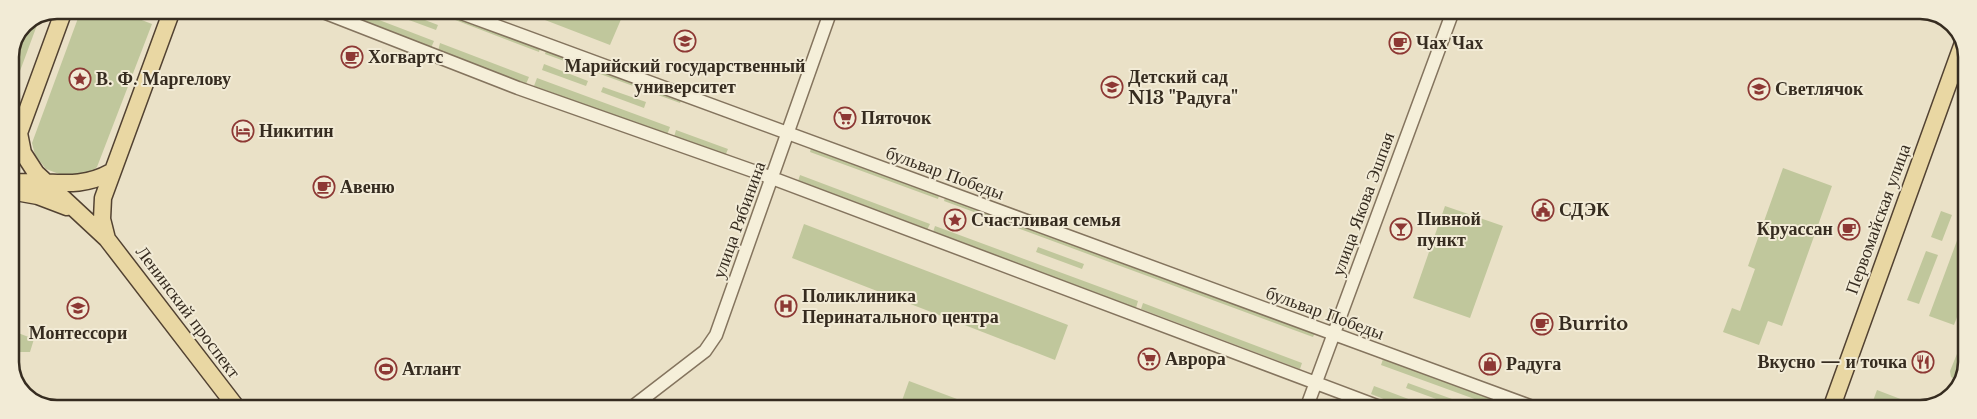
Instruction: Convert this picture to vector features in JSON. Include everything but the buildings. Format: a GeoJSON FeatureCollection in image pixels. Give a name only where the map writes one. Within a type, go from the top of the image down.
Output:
{"type":"FeatureCollection","features":[{"type":"Feature","properties":{"kind":"main road"},"geometry":{"type":"LineString","coordinates":[[19,127],[61,19]]}},
{"type":"Feature","properties":{"kind":"main road","name":"Ленинский проспект"},"geometry":{"type":"LineString","coordinates":[[107,239],[103,228],[101,208],[111,172],[169,19]]}},
{"type":"Feature","properties":{"kind":"main road","name":"Первомайская улица"},"geometry":{"type":"LineString","coordinates":[[1834,400],[1958,58]]}},
{"type":"Feature","properties":{"kind":"main road","name":"Ленинский проспект"},"geometry":{"type":"LineString","coordinates":[[19,148],[36,173],[107,239],[230,400]]}},
{"type":"Feature","properties":{"kind":"main road"},"geometry":{"type":"LineString","coordinates":[[19,183],[79,184],[100,178],[111,172]]}},
{"type":"Feature","properties":{"kind":"main road","name":"Ленинский проспект"},"geometry":{"type":"LineString","coordinates":[[19,192],[51,200],[80,214]]}},
{"type":"Feature","properties":{"kind":"street"},"geometry":{"type":"LineString","coordinates":[[341,19],[518,88],[773,178],[1361,400]]}},
{"type":"Feature","properties":{"kind":"street","name":"бульвар Победы"},"geometry":{"type":"LineString","coordinates":[[478,19],[1514,400]]}},
{"type":"Feature","properties":{"kind":"street","name":"улица Рябинина"},"geometry":{"type":"LineString","coordinates":[[641,400],[705,351],[716,335],[828,19]]}},
{"type":"Feature","properties":{"kind":"street","name":"улица Якова Эшпая"},"geometry":{"type":"LineString","coordinates":[[1309,400],[1450,19]]}},
{"type":"Feature","properties":{"kind":"green space"},"geometry":{"type":"Polygon","coordinates":[[[78,19],[139,19],[152,24],[97,167],[86,176],[67,177],[46,169],[35,155],[32,143],[78,19]]]}},
{"type":"Feature","properties":{"kind":"green space"},"geometry":{"type":"Polygon","coordinates":[[[355,19],[377,19],[434,41],[431,48],[355,19]]]}},
{"type":"Feature","properties":{"kind":"green space"},"geometry":{"type":"Polygon","coordinates":[[[406,19],[422,19],[438,25],[436,30],[406,19]]]}},
{"type":"Feature","properties":{"kind":"green space"},"geometry":{"type":"Polygon","coordinates":[[[453,19],[473,19],[541,45],[539,52],[453,19]]]}},
{"type":"Feature","properties":{"kind":"green space"},"geometry":{"type":"Polygon","coordinates":[[[542,19],[621,19],[610,45],[542,19]]]}},
{"type":"Feature","properties":{"kind":"green space"},"geometry":{"type":"Polygon","coordinates":[[[37,24],[20,71],[19,49],[25,36],[37,24]]]}},
{"type":"Feature","properties":{"kind":"green space"},"geometry":{"type":"Polygon","coordinates":[[[440,43],[529,77],[526,84],[438,51],[440,43]]]}},
{"type":"Feature","properties":{"kind":"green space"},"geometry":{"type":"Polygon","coordinates":[[[547,47],[683,96],[680,103],[545,54],[547,47]]]}},
{"type":"Feature","properties":{"kind":"green space"},"geometry":{"type":"Polygon","coordinates":[[[544,64],[588,81],[586,86],[542,70],[544,64]]]}},
{"type":"Feature","properties":{"kind":"green space"},"geometry":{"type":"Polygon","coordinates":[[[537,78],[670,127],[667,135],[534,86],[537,78]]]}},
{"type":"Feature","properties":{"kind":"green space"},"geometry":{"type":"Polygon","coordinates":[[[603,87],[646,102],[644,108],[601,92],[603,87]]]}},
{"type":"Feature","properties":{"kind":"green space"},"geometry":{"type":"Polygon","coordinates":[[[676,130],[728,149],[725,156],[674,137],[676,130]]]}},
{"type":"Feature","properties":{"kind":"green space"},"geometry":{"type":"Polygon","coordinates":[[[812,145],[940,192],[938,199],[810,152],[812,145]]]}},
{"type":"Feature","properties":{"kind":"green space"},"geometry":{"type":"Polygon","coordinates":[[[1783,168],[1832,186],[1782,326],[1768,321],[1759,345],[1723,332],[1732,308],[1740,311],[1755,269],[1748,266],[1783,168]]]}},
{"type":"Feature","properties":{"kind":"green space"},"geometry":{"type":"Polygon","coordinates":[[[800,175],[930,224],[927,230],[798,181],[800,175]]]}},
{"type":"Feature","properties":{"kind":"green space"},"geometry":{"type":"Polygon","coordinates":[[[946,194],[1316,330],[1313,337],[944,201],[946,194]]]}},
{"type":"Feature","properties":{"kind":"green space"},"geometry":{"type":"Polygon","coordinates":[[[1445,206],[1503,226],[1470,318],[1413,298],[1445,206]]]}},
{"type":"Feature","properties":{"kind":"green space"},"geometry":{"type":"Polygon","coordinates":[[[1941,211],[1952,215],[1942,241],[1931,237],[1941,211]]]}},
{"type":"Feature","properties":{"kind":"green space"},"geometry":{"type":"Polygon","coordinates":[[[804,224],[1068,325],[1055,360],[792,258],[804,224]]]}},
{"type":"Feature","properties":{"kind":"green space"},"geometry":{"type":"Polygon","coordinates":[[[935,226],[1138,301],[1136,308],[933,232],[935,226]]]}},
{"type":"Feature","properties":{"kind":"green space"},"geometry":{"type":"Polygon","coordinates":[[[1958,238],[1958,314],[1954,325],[1929,316],[1958,238]]]}},
{"type":"Feature","properties":{"kind":"green space"},"geometry":{"type":"Polygon","coordinates":[[[1038,247],[1084,264],[1082,269],[1036,252],[1038,247]]]}},
{"type":"Feature","properties":{"kind":"green space"},"geometry":{"type":"Polygon","coordinates":[[[1926,251],[1938,255],[1919,304],[1907,300],[1926,251]]]}},
{"type":"Feature","properties":{"kind":"green space"},"geometry":{"type":"Polygon","coordinates":[[[1143,303],[1302,363],[1300,369],[1141,309],[1143,303]]]}},
{"type":"Feature","properties":{"kind":"green space"},"geometry":{"type":"Polygon","coordinates":[[[19,333],[34,339],[30,352],[19,352],[19,333]]]}},
{"type":"Feature","properties":{"kind":"green space"},"geometry":{"type":"Polygon","coordinates":[[[1958,351],[1958,370],[1954,379],[1951,377],[1950,371],[1958,351]]]}},
{"type":"Feature","properties":{"kind":"green space"},"geometry":{"type":"Polygon","coordinates":[[[1384,356],[1506,400],[1477,400],[1381,365],[1384,356]]]}},
{"type":"Feature","properties":{"kind":"green space"},"geometry":{"type":"Polygon","coordinates":[[[909,381],[960,400],[902,400],[909,381]]]}},
{"type":"Feature","properties":{"kind":"green space"},"geometry":{"type":"Polygon","coordinates":[[[1408,383],[1452,399],[1439,400],[1406,388],[1408,383]]]}},
{"type":"Feature","properties":{"kind":"green space"},"geometry":{"type":"Polygon","coordinates":[[[1374,386],[1411,400],[1386,400],[1371,394],[1374,386]]]}},
{"type":"Feature","properties":{"kind":"green space"},"geometry":{"type":"Polygon","coordinates":[[[1877,390],[1903,400],[1873,400],[1877,390]]]}},
{"type":"Feature","properties":{"kind":"place","name":"Марийский государственный университет"},"geometry":{"type":"Point","coordinates":[685,41]}},
{"type":"Feature","properties":{"kind":"place","name":"Чах Чах"},"geometry":{"type":"Point","coordinates":[1400,43]}},
{"type":"Feature","properties":{"kind":"place","name":"Хогвартс"},"geometry":{"type":"Point","coordinates":[352,57]}},
{"type":"Feature","properties":{"kind":"place","name":"В. Ф. Маргелову"},"geometry":{"type":"Point","coordinates":[80,79]}},
{"type":"Feature","properties":{"kind":"place","name":"Детский сад N13 \"Радуга\""},"geometry":{"type":"Point","coordinates":[1112,87]}},
{"type":"Feature","properties":{"kind":"place","name":"Светлячок"},"geometry":{"type":"Point","coordinates":[1759,89]}},
{"type":"Feature","properties":{"kind":"place","name":"Пяточок"},"geometry":{"type":"Point","coordinates":[845,118]}},
{"type":"Feature","properties":{"kind":"place","name":"Никитин"},"geometry":{"type":"Point","coordinates":[243,131]}},
{"type":"Feature","properties":{"kind":"place","name":"Авеню"},"geometry":{"type":"Point","coordinates":[324,187]}},
{"type":"Feature","properties":{"kind":"place","name":"СДЭК"},"geometry":{"type":"Point","coordinates":[1543,210]}},
{"type":"Feature","properties":{"kind":"place","name":"Счастливая семья"},"geometry":{"type":"Point","coordinates":[955,220]}},
{"type":"Feature","properties":{"kind":"place","name":"Пивной пункт"},"geometry":{"type":"Point","coordinates":[1401,229]}},
{"type":"Feature","properties":{"kind":"place","name":"Круассан"},"geometry":{"type":"Point","coordinates":[1849,229]}},
{"type":"Feature","properties":{"kind":"place","name":"Поликлиника Перинатального центра"},"geometry":{"type":"Point","coordinates":[786,306]}},
{"type":"Feature","properties":{"kind":"place","name":"Монтессори"},"geometry":{"type":"Point","coordinates":[78,308]}},
{"type":"Feature","properties":{"kind":"place","name":"Burrito"},"geometry":{"type":"Point","coordinates":[1542,324]}},
{"type":"Feature","properties":{"kind":"place","name":"Аврора"},"geometry":{"type":"Point","coordinates":[1149,359]}},
{"type":"Feature","properties":{"kind":"place","name":"Вкусно — и точка"},"geometry":{"type":"Point","coordinates":[1923,362]}},
{"type":"Feature","properties":{"kind":"place","name":"Радуга"},"geometry":{"type":"Point","coordinates":[1490,364]}},
{"type":"Feature","properties":{"kind":"place","name":"Атлант"},"geometry":{"type":"Point","coordinates":[386,369]}}]}
